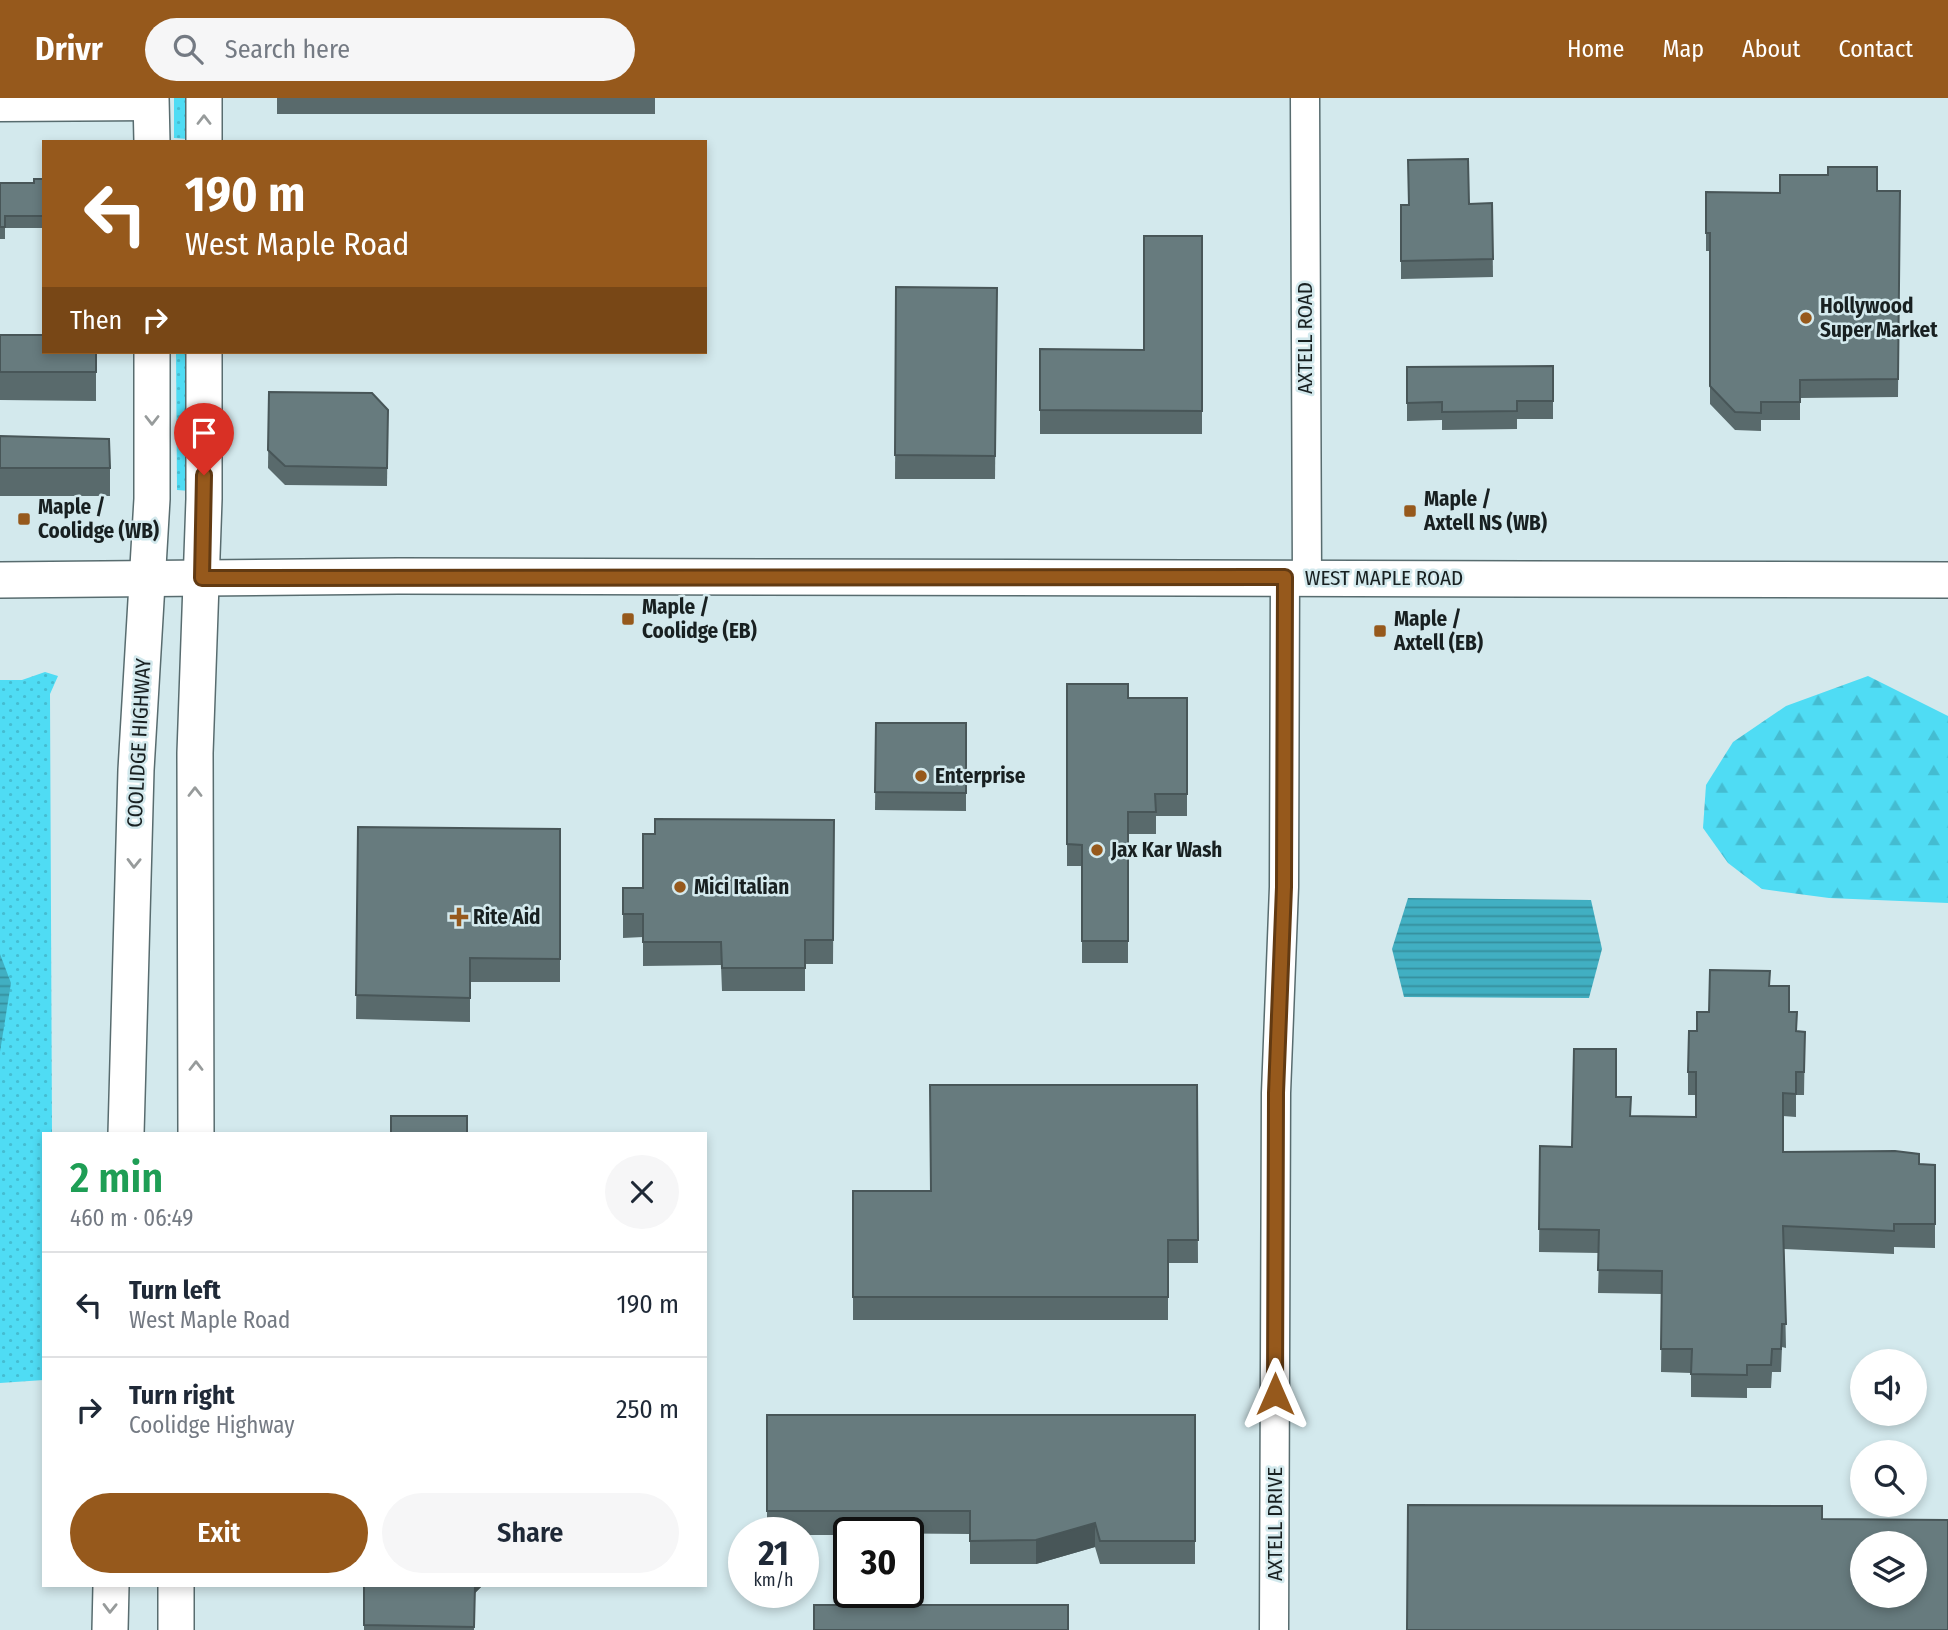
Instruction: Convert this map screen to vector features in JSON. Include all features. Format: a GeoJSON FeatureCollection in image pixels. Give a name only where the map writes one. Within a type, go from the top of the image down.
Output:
{"type":"FeatureCollection","features":[{"type":"Feature","properties":{"kind":"main road"},"geometry":{"type":"LineString","coordinates":[[204,98],[204,140]]}},
{"type":"Feature","properties":{"kind":"main road"},"geometry":{"type":"LineString","coordinates":[[151,102],[152,140]]}},
{"type":"Feature","properties":{"kind":"main road","name":"COOLIDGE HIGHWAY"},"geometry":{"type":"LineString","coordinates":[[126,1132],[136,770],[148,580],[152,354]]}},
{"type":"Feature","properties":{"kind":"main road"},"geometry":{"type":"LineString","coordinates":[[196,1132],[195,753],[197,647],[202,578],[204,354]]}},
{"type":"Feature","properties":{"kind":"main road","name":"WEST MAPLE ROAD"},"geometry":{"type":"LineString","coordinates":[[0,580],[1296,577],[1948,580]]}},
{"type":"Feature","properties":{"kind":"main road"},"geometry":{"type":"LineString","coordinates":[[130,1059],[143,1093],[142,1132]]}},
{"type":"Feature","properties":{"kind":"main road"},"geometry":{"type":"LineString","coordinates":[[110,1630],[111,1587]]}},
{"type":"Feature","properties":{"kind":"main road"},"geometry":{"type":"LineString","coordinates":[[176,1587],[176,1630]]}},
{"type":"Feature","properties":{"kind":"main road"},"geometry":{"type":"LineString","coordinates":[[197,1587],[197,1630]]}},
{"type":"Feature","properties":{"kind":"street","name":"AXTELL ROAD"},"geometry":{"type":"LineString","coordinates":[[1296,577],[1305,98]]}},
{"type":"Feature","properties":{"kind":"street"},"geometry":{"type":"LineString","coordinates":[[0,107],[151,102]]}},
{"type":"Feature","properties":{"kind":"street","name":"AXTELL DRIVE"},"geometry":{"type":"LineString","coordinates":[[1274,1630],[1276,1093],[1296,577]]}},
{"type":"Feature","properties":{"kind":"green space"},"geometry":{"type":"Polygon","coordinates":[[[174,98],[188,98],[188,139],[174,138],[174,98]]]}},
{"type":"Feature","properties":{"kind":"green space"},"geometry":{"type":"Polygon","coordinates":[[[176,354],[189,354],[190,491],[177,490],[176,354]]]}},
{"type":"Feature","properties":{"kind":"green space"},"geometry":{"type":"Polygon","coordinates":[[[45,672],[58,676],[50,694],[52,1132],[42,1132],[42,1380],[0,1383],[0,680],[22,680],[45,672]]]}},
{"type":"Feature","properties":{"kind":"green space"},"geometry":{"type":"Polygon","coordinates":[[[1868,676],[1948,716],[1948,903],[1829,898],[1762,889],[1728,863],[1703,828],[1706,785],[1733,742],[1786,706],[1868,676]]]}},
{"type":"Feature","properties":{"kind":"shaded area"},"geometry":{"type":"Polygon","coordinates":[[[1408,898],[1591,900],[1602,949],[1589,998],[1404,997],[1392,949],[1408,898]]]}},
{"type":"Feature","properties":{"kind":"shaded area"},"geometry":{"type":"Polygon","coordinates":[[[0,954],[11,983],[0,1052],[0,954]]]}},
{"type":"Feature","properties":{"kind":"building"},"geometry":{"type":"Polygon","coordinates":[[[1468,159],[1469,204],[1492,203],[1493,259],[1401,261],[1401,205],[1409,205],[1408,160],[1468,159]]]}},
{"type":"Feature","properties":{"kind":"building"},"geometry":{"type":"Polygon","coordinates":[[[1828,167],[1877,167],[1877,191],[1900,191],[1898,379],[1800,380],[1800,402],[1761,402],[1761,413],[1735,412],[1710,386],[1710,233],[1706,233],[1706,192],[1780,193],[1780,175],[1828,175],[1828,167]]]}},
{"type":"Feature","properties":{"kind":"building"},"geometry":{"type":"Polygon","coordinates":[[[34,179],[42,179],[42,216],[5,216],[5,227],[0,227],[0,183],[34,183],[34,179]]]}},
{"type":"Feature","properties":{"kind":"building"},"geometry":{"type":"Polygon","coordinates":[[[1144,236],[1202,236],[1202,411],[1040,410],[1040,349],[1144,350],[1144,236]]]}},
{"type":"Feature","properties":{"kind":"building"},"geometry":{"type":"Polygon","coordinates":[[[896,287],[997,288],[995,456],[895,455],[896,287]]]}},
{"type":"Feature","properties":{"kind":"building"},"geometry":{"type":"Polygon","coordinates":[[[0,335],[42,335],[42,354],[96,354],[96,372],[0,372],[0,335]]]}},
{"type":"Feature","properties":{"kind":"building"},"geometry":{"type":"Polygon","coordinates":[[[1553,366],[1553,401],[1517,401],[1517,411],[1442,412],[1442,402],[1407,403],[1407,367],[1553,366]]]}},
{"type":"Feature","properties":{"kind":"building"},"geometry":{"type":"Polygon","coordinates":[[[269,392],[372,393],[388,410],[387,468],[285,466],[268,450],[269,392]]]}},
{"type":"Feature","properties":{"kind":"building"},"geometry":{"type":"Polygon","coordinates":[[[0,436],[109,439],[110,468],[0,468],[0,436]]]}},
{"type":"Feature","properties":{"kind":"building","name":"Jax Kar Wash"},"geometry":{"type":"Polygon","coordinates":[[[1067,684],[1128,684],[1128,698],[1187,698],[1187,794],[1155,794],[1156,812],[1128,812],[1128,941],[1082,941],[1082,845],[1067,844],[1067,684]]]}},
{"type":"Feature","properties":{"kind":"building","name":"Enterprise"},"geometry":{"type":"Polygon","coordinates":[[[876,723],[966,723],[966,793],[875,792],[876,723]]]}},
{"type":"Feature","properties":{"kind":"building"},"geometry":{"type":"Polygon","coordinates":[[[655,819],[834,820],[833,940],[805,940],[805,968],[722,968],[721,942],[643,942],[643,914],[623,914],[623,888],[643,888],[643,834],[655,834],[655,819]]]}},
{"type":"Feature","properties":{"kind":"building","name":"Rite Aid"},"geometry":{"type":"Polygon","coordinates":[[[358,827],[560,829],[560,959],[470,958],[470,998],[356,995],[358,827]]]}},
{"type":"Feature","properties":{"kind":"building"},"geometry":{"type":"Polygon","coordinates":[[[1710,970],[1770,971],[1769,986],[1789,986],[1789,1012],[1797,1012],[1796,1031],[1805,1032],[1804,1072],[1796,1072],[1796,1094],[1783,1093],[1783,1152],[1895,1151],[1919,1154],[1919,1164],[1935,1165],[1935,1224],[1894,1224],[1894,1231],[1783,1226],[1786,1324],[1782,1324],[1781,1349],[1772,1349],[1771,1365],[1747,1365],[1747,1375],[1691,1374],[1692,1349],[1661,1349],[1662,1271],[1598,1270],[1599,1230],[1539,1229],[1540,1146],[1572,1147],[1574,1049],[1616,1049],[1616,1097],[1631,1097],[1630,1116],[1696,1117],[1696,1072],[1688,1072],[1689,1031],[1697,1031],[1697,1012],[1709,1012],[1710,970]]]}},
{"type":"Feature","properties":{"kind":"building"},"geometry":{"type":"Polygon","coordinates":[[[930,1085],[1197,1085],[1198,1240],[1168,1240],[1168,1297],[853,1297],[853,1191],[931,1191],[930,1085]]]}},
{"type":"Feature","properties":{"kind":"building"},"geometry":{"type":"Polygon","coordinates":[[[391,1116],[467,1116],[467,1132],[391,1132],[391,1116]]]}},
{"type":"Feature","properties":{"kind":"building"},"geometry":{"type":"Polygon","coordinates":[[[767,1415],[1195,1415],[1195,1541],[1100,1541],[1095,1523],[1036,1540],[970,1541],[970,1511],[767,1511],[767,1415]]]}},
{"type":"Feature","properties":{"kind":"building"},"geometry":{"type":"Polygon","coordinates":[[[1408,1505],[1822,1506],[1822,1519],[1948,1520],[1948,1630],[1407,1630],[1408,1505]]]}},
{"type":"Feature","properties":{"kind":"building"},"geometry":{"type":"Polygon","coordinates":[[[364,1587],[475,1587],[474,1627],[364,1625],[364,1587]]]}},
{"type":"Feature","properties":{"kind":"building"},"geometry":{"type":"Polygon","coordinates":[[[819,1605],[833,1605],[833,1608],[924,1608],[924,1605],[1068,1605],[1068,1630],[814,1630],[814,1608],[819,1608],[819,1605]]]}},
{"type":"Feature","properties":{"kind":"place","name":"Hollywood Super Market"},"geometry":{"type":"Point","coordinates":[1806,318]}},
{"type":"Feature","properties":{"kind":"place","name":"Maple / Axtell NS (WB)"},"geometry":{"type":"Point","coordinates":[1410,511]}},
{"type":"Feature","properties":{"kind":"place","name":"Maple / Coolidge (WB)"},"geometry":{"type":"Point","coordinates":[24,519]}},
{"type":"Feature","properties":{"kind":"place","name":"Maple / Coolidge (EB)"},"geometry":{"type":"Point","coordinates":[628,619]}},
{"type":"Feature","properties":{"kind":"place","name":"Maple / Axtell (EB)"},"geometry":{"type":"Point","coordinates":[1380,631]}},
{"type":"Feature","properties":{"kind":"place","name":"Enterprise"},"geometry":{"type":"Point","coordinates":[921,776]}},
{"type":"Feature","properties":{"kind":"place","name":"Jax Kar Wash"},"geometry":{"type":"Point","coordinates":[1097,850]}},
{"type":"Feature","properties":{"kind":"place","name":"Mici Italian"},"geometry":{"type":"Point","coordinates":[680,887]}},
{"type":"Feature","properties":{"kind":"place","name":"Rite Aid"},"geometry":{"type":"Point","coordinates":[459,917]}},
{"type":"Feature","properties":{"kind":"route"},"geometry":{"type":"LineString","coordinates":[[204,475],[202,578],[1285,577],[1284,887],[1276,1093],[1275,1394]]}}]}
